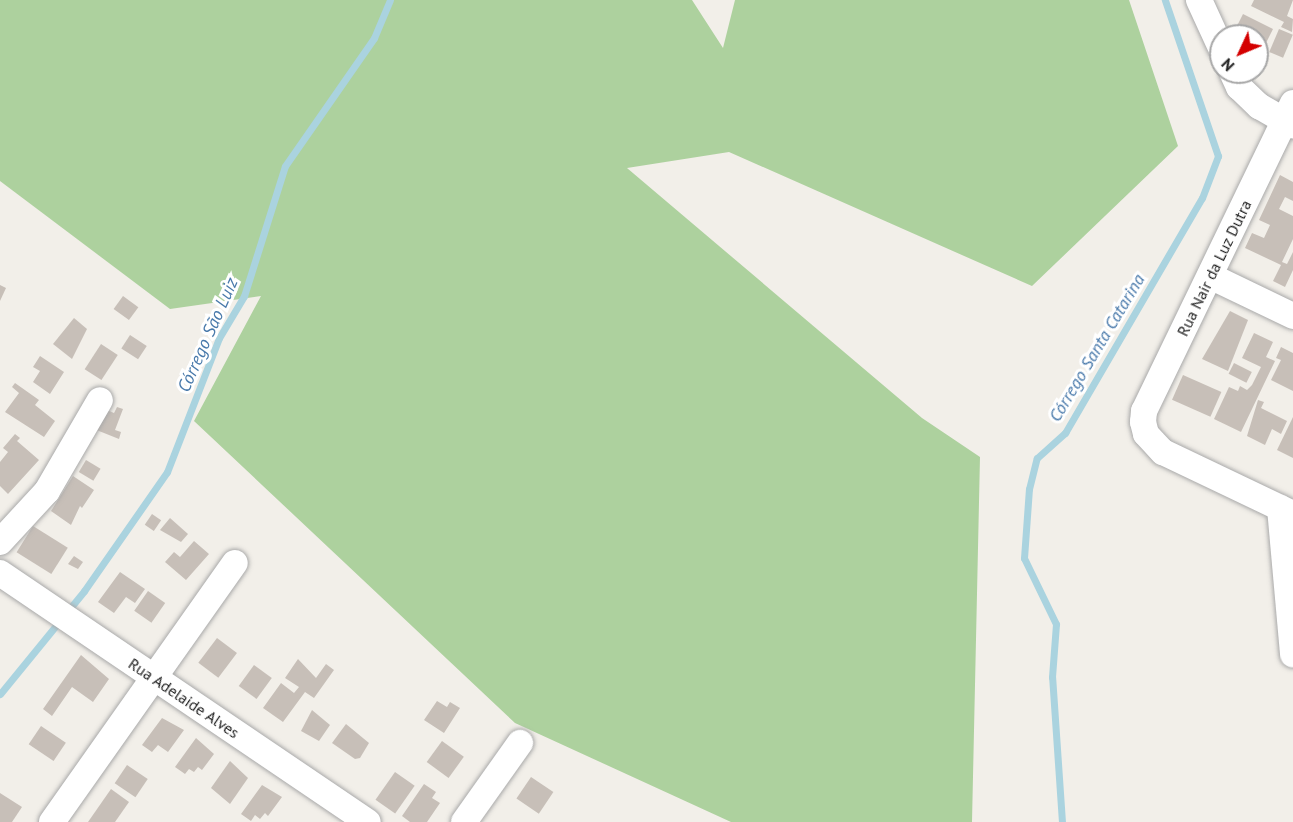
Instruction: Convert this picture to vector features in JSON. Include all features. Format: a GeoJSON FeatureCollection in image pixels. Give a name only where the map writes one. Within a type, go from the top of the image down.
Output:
{"type":"FeatureCollection","features":[{"type":"Feature","properties":{"kind":"street"},"geometry":{"type":"LineString","coordinates":[[1199,0],[1210,24]]}},
{"type":"Feature","properties":{"kind":"street"},"geometry":{"type":"LineString","coordinates":[[1238,84],[1259,106],[1290,117]]}},
{"type":"Feature","properties":{"kind":"street","name":"Rua Nair da Luz Dutra"},"geometry":{"type":"LineString","coordinates":[[1287,511],[1163,452],[1146,434],[1144,411],[1290,117]]}},
{"type":"Feature","properties":{"kind":"street"},"geometry":{"type":"LineString","coordinates":[[1210,276],[1293,316]]}},
{"type":"Feature","properties":{"kind":"street"},"geometry":{"type":"LineString","coordinates":[[0,542],[46,491],[100,400]]}},
{"type":"Feature","properties":{"kind":"street"},"geometry":{"type":"LineString","coordinates":[[1287,511],[1293,654]]}},
{"type":"Feature","properties":{"kind":"street"},"geometry":{"type":"LineString","coordinates":[[52,822],[235,563]]}},
{"type":"Feature","properties":{"kind":"street","name":"Rua Adelaide Alves"},"geometry":{"type":"LineString","coordinates":[[0,573],[368,822]]}},
{"type":"Feature","properties":{"kind":"street"},"geometry":{"type":"LineString","coordinates":[[464,822],[520,744]]}},
{"type":"Feature","properties":{"kind":"green space"},"geometry":{"type":"Polygon","coordinates":[[[0,0],[692,0],[723,48],[735,0],[1129,0],[1178,146],[1032,286],[729,152],[627,168],[922,418],[980,457],[972,822],[731,822],[515,723],[194,421],[261,296],[170,309],[0,181],[0,0]]]}},
{"type":"Feature","properties":{"kind":"building"},"geometry":{"type":"Polygon","coordinates":[[[1254,0],[1293,0],[1287,16],[1293,19],[1292,32],[1281,27],[1284,22],[1251,6],[1254,0]]]}},
{"type":"Feature","properties":{"kind":"building"},"geometry":{"type":"Polygon","coordinates":[[[1243,14],[1263,24],[1238,24],[1243,14]]]}},
{"type":"Feature","properties":{"kind":"building"},"geometry":{"type":"Polygon","coordinates":[[[1279,29],[1293,35],[1283,58],[1269,52],[1279,29]]]}},
{"type":"Feature","properties":{"kind":"building"},"geometry":{"type":"Polygon","coordinates":[[[1280,175],[1293,182],[1293,201],[1285,197],[1279,209],[1293,216],[1293,239],[1282,262],[1287,264],[1293,252],[1293,270],[1285,287],[1273,281],[1281,265],[1245,248],[1252,233],[1264,238],[1270,225],[1259,220],[1280,175]]]}},
{"type":"Feature","properties":{"kind":"building"},"geometry":{"type":"Polygon","coordinates":[[[0,285],[6,288],[0,301],[0,285]]]}},
{"type":"Feature","properties":{"kind":"building"},"geometry":{"type":"Polygon","coordinates":[[[123,296],[138,307],[129,320],[114,309],[123,296]]]}},
{"type":"Feature","properties":{"kind":"building"},"geometry":{"type":"Polygon","coordinates":[[[1230,311],[1248,320],[1228,371],[1202,359],[1230,311]]]}},
{"type":"Feature","properties":{"kind":"building"},"geometry":{"type":"Polygon","coordinates":[[[74,318],[87,329],[72,359],[53,344],[74,318]]]}},
{"type":"Feature","properties":{"kind":"building"},"geometry":{"type":"Polygon","coordinates":[[[1254,333],[1273,342],[1266,357],[1275,361],[1241,432],[1214,419],[1229,387],[1238,391],[1240,386],[1247,390],[1261,367],[1242,358],[1254,333]]]}},
{"type":"Feature","properties":{"kind":"building"},"geometry":{"type":"Polygon","coordinates":[[[130,335],[147,346],[138,359],[121,348],[130,335]]]}},
{"type":"Feature","properties":{"kind":"building"},"geometry":{"type":"Polygon","coordinates":[[[101,344],[118,355],[101,380],[85,369],[101,344]]]}},
{"type":"Feature","properties":{"kind":"building"},"geometry":{"type":"Polygon","coordinates":[[[1281,347],[1293,353],[1293,391],[1271,380],[1281,360],[1276,358],[1281,347]]]}},
{"type":"Feature","properties":{"kind":"building"},"geometry":{"type":"Polygon","coordinates":[[[40,356],[64,372],[50,394],[33,382],[40,371],[33,367],[40,356]]]}},
{"type":"Feature","properties":{"kind":"building"},"geometry":{"type":"Polygon","coordinates":[[[1234,363],[1252,372],[1246,383],[1229,374],[1234,363]]]}},
{"type":"Feature","properties":{"kind":"building"},"geometry":{"type":"Polygon","coordinates":[[[1183,375],[1221,392],[1210,417],[1172,400],[1183,375]]]}},
{"type":"Feature","properties":{"kind":"building"},"geometry":{"type":"Polygon","coordinates":[[[15,383],[39,400],[35,405],[55,421],[44,437],[5,412],[19,393],[12,387],[15,383]]]}},
{"type":"Feature","properties":{"kind":"building"},"geometry":{"type":"Polygon","coordinates":[[[1258,400],[1264,402],[1261,408],[1287,421],[1281,434],[1272,429],[1265,445],[1247,436],[1258,400]]]}},
{"type":"Feature","properties":{"kind":"building"},"geometry":{"type":"Polygon","coordinates":[[[117,407],[123,409],[115,430],[121,432],[119,439],[94,429],[102,408],[114,413],[117,407]]]}},
{"type":"Feature","properties":{"kind":"building"},"geometry":{"type":"Polygon","coordinates":[[[1293,417],[1293,458],[1277,450],[1293,417]]]}},
{"type":"Feature","properties":{"kind":"building"},"geometry":{"type":"Polygon","coordinates":[[[15,434],[20,438],[17,441],[39,460],[8,494],[0,486],[0,462],[8,452],[3,448],[15,434]]]}},
{"type":"Feature","properties":{"kind":"building"},"geometry":{"type":"Polygon","coordinates":[[[86,460],[101,469],[93,481],[79,472],[86,460]]]}},
{"type":"Feature","properties":{"kind":"building"},"geometry":{"type":"Polygon","coordinates":[[[73,476],[94,490],[82,508],[80,506],[71,525],[51,511],[73,476]]]}},
{"type":"Feature","properties":{"kind":"building"},"geometry":{"type":"Polygon","coordinates":[[[152,514],[161,520],[154,531],[145,525],[152,514]]]}},
{"type":"Feature","properties":{"kind":"building"},"geometry":{"type":"Polygon","coordinates":[[[170,518],[188,534],[181,542],[160,530],[170,518]]]}},
{"type":"Feature","properties":{"kind":"building"},"geometry":{"type":"Polygon","coordinates":[[[33,526],[68,548],[51,574],[17,552],[33,526]]]}},
{"type":"Feature","properties":{"kind":"building"},"geometry":{"type":"Polygon","coordinates":[[[194,541],[209,554],[186,580],[165,562],[174,552],[180,557],[194,541]]]}},
{"type":"Feature","properties":{"kind":"building"},"geometry":{"type":"Polygon","coordinates":[[[74,556],[83,562],[78,569],[68,564],[74,556]]]}},
{"type":"Feature","properties":{"kind":"building"},"geometry":{"type":"Polygon","coordinates":[[[120,572],[145,589],[135,603],[126,597],[114,613],[98,602],[120,572]]]}},
{"type":"Feature","properties":{"kind":"building"},"geometry":{"type":"Polygon","coordinates":[[[148,591],[165,603],[151,623],[134,611],[148,591]]]}},
{"type":"Feature","properties":{"kind":"building"},"geometry":{"type":"Polygon","coordinates":[[[217,638],[237,653],[218,678],[198,663],[217,638]]]}},
{"type":"Feature","properties":{"kind":"building"},"geometry":{"type":"Polygon","coordinates":[[[81,655],[109,679],[93,702],[72,687],[52,716],[43,709],[81,655]]]}},
{"type":"Feature","properties":{"kind":"building"},"geometry":{"type":"Polygon","coordinates":[[[298,659],[316,678],[326,664],[334,670],[314,698],[305,692],[283,722],[263,708],[281,683],[294,693],[299,687],[285,678],[298,659]]]}},
{"type":"Feature","properties":{"kind":"building"},"geometry":{"type":"Polygon","coordinates":[[[254,665],[272,678],[257,699],[239,686],[254,665]]]}},
{"type":"Feature","properties":{"kind":"building"},"geometry":{"type":"Polygon","coordinates":[[[437,701],[447,707],[450,702],[460,708],[444,733],[424,720],[437,701]]]}},
{"type":"Feature","properties":{"kind":"building"},"geometry":{"type":"Polygon","coordinates":[[[312,710],[330,725],[319,741],[301,731],[312,710]]]}},
{"type":"Feature","properties":{"kind":"building"},"geometry":{"type":"Polygon","coordinates":[[[162,718],[184,730],[168,752],[158,745],[152,752],[142,745],[162,718]]]}},
{"type":"Feature","properties":{"kind":"building"},"geometry":{"type":"Polygon","coordinates":[[[346,724],[369,743],[360,758],[355,759],[332,743],[346,724]]]}},
{"type":"Feature","properties":{"kind":"building"},"geometry":{"type":"Polygon","coordinates":[[[41,726],[66,743],[54,761],[29,744],[41,726]]]}},
{"type":"Feature","properties":{"kind":"building"},"geometry":{"type":"Polygon","coordinates":[[[196,738],[214,754],[202,770],[198,767],[194,772],[189,769],[185,774],[175,767],[196,738]]]}},
{"type":"Feature","properties":{"kind":"building"},"geometry":{"type":"Polygon","coordinates":[[[442,741],[464,757],[449,778],[427,762],[442,741]]]}},
{"type":"Feature","properties":{"kind":"building"},"geometry":{"type":"Polygon","coordinates":[[[230,761],[248,778],[230,804],[211,788],[230,761]]]}},
{"type":"Feature","properties":{"kind":"building"},"geometry":{"type":"Polygon","coordinates":[[[127,765],[148,779],[135,797],[115,783],[127,765]]]}},
{"type":"Feature","properties":{"kind":"building"},"geometry":{"type":"Polygon","coordinates":[[[395,772],[415,786],[395,814],[375,800],[395,772]]]}},
{"type":"Feature","properties":{"kind":"building"},"geometry":{"type":"Polygon","coordinates":[[[531,777],[553,792],[539,814],[516,799],[531,777]]]}},
{"type":"Feature","properties":{"kind":"building"},"geometry":{"type":"Polygon","coordinates":[[[424,784],[436,792],[432,798],[440,803],[427,822],[410,822],[402,816],[424,784]]]}},
{"type":"Feature","properties":{"kind":"building"},"geometry":{"type":"Polygon","coordinates":[[[262,785],[282,797],[268,816],[265,813],[260,819],[255,815],[251,821],[241,814],[262,785]]]}},
{"type":"Feature","properties":{"kind":"building"},"geometry":{"type":"Polygon","coordinates":[[[111,789],[129,802],[115,822],[88,822],[111,789]]]}},
{"type":"Feature","properties":{"kind":"building"},"geometry":{"type":"Polygon","coordinates":[[[0,793],[22,807],[12,822],[0,822],[0,793]]]}},
{"type":"Feature","properties":{"kind":"waterway","name":"Córrego São Luiz"},"geometry":{"type":"LineString","coordinates":[[0,694],[84,591],[167,472],[219,338],[244,296],[285,166],[374,38],[390,0]]}},
{"type":"Feature","properties":{"kind":"waterway","name":"Córrego Santa Catarina"},"geometry":{"type":"LineString","coordinates":[[1062,822],[1052,677],[1056,624],[1024,558],[1029,489],[1037,458],[1065,433],[1202,198],[1218,156],[1165,0]]}}]}
